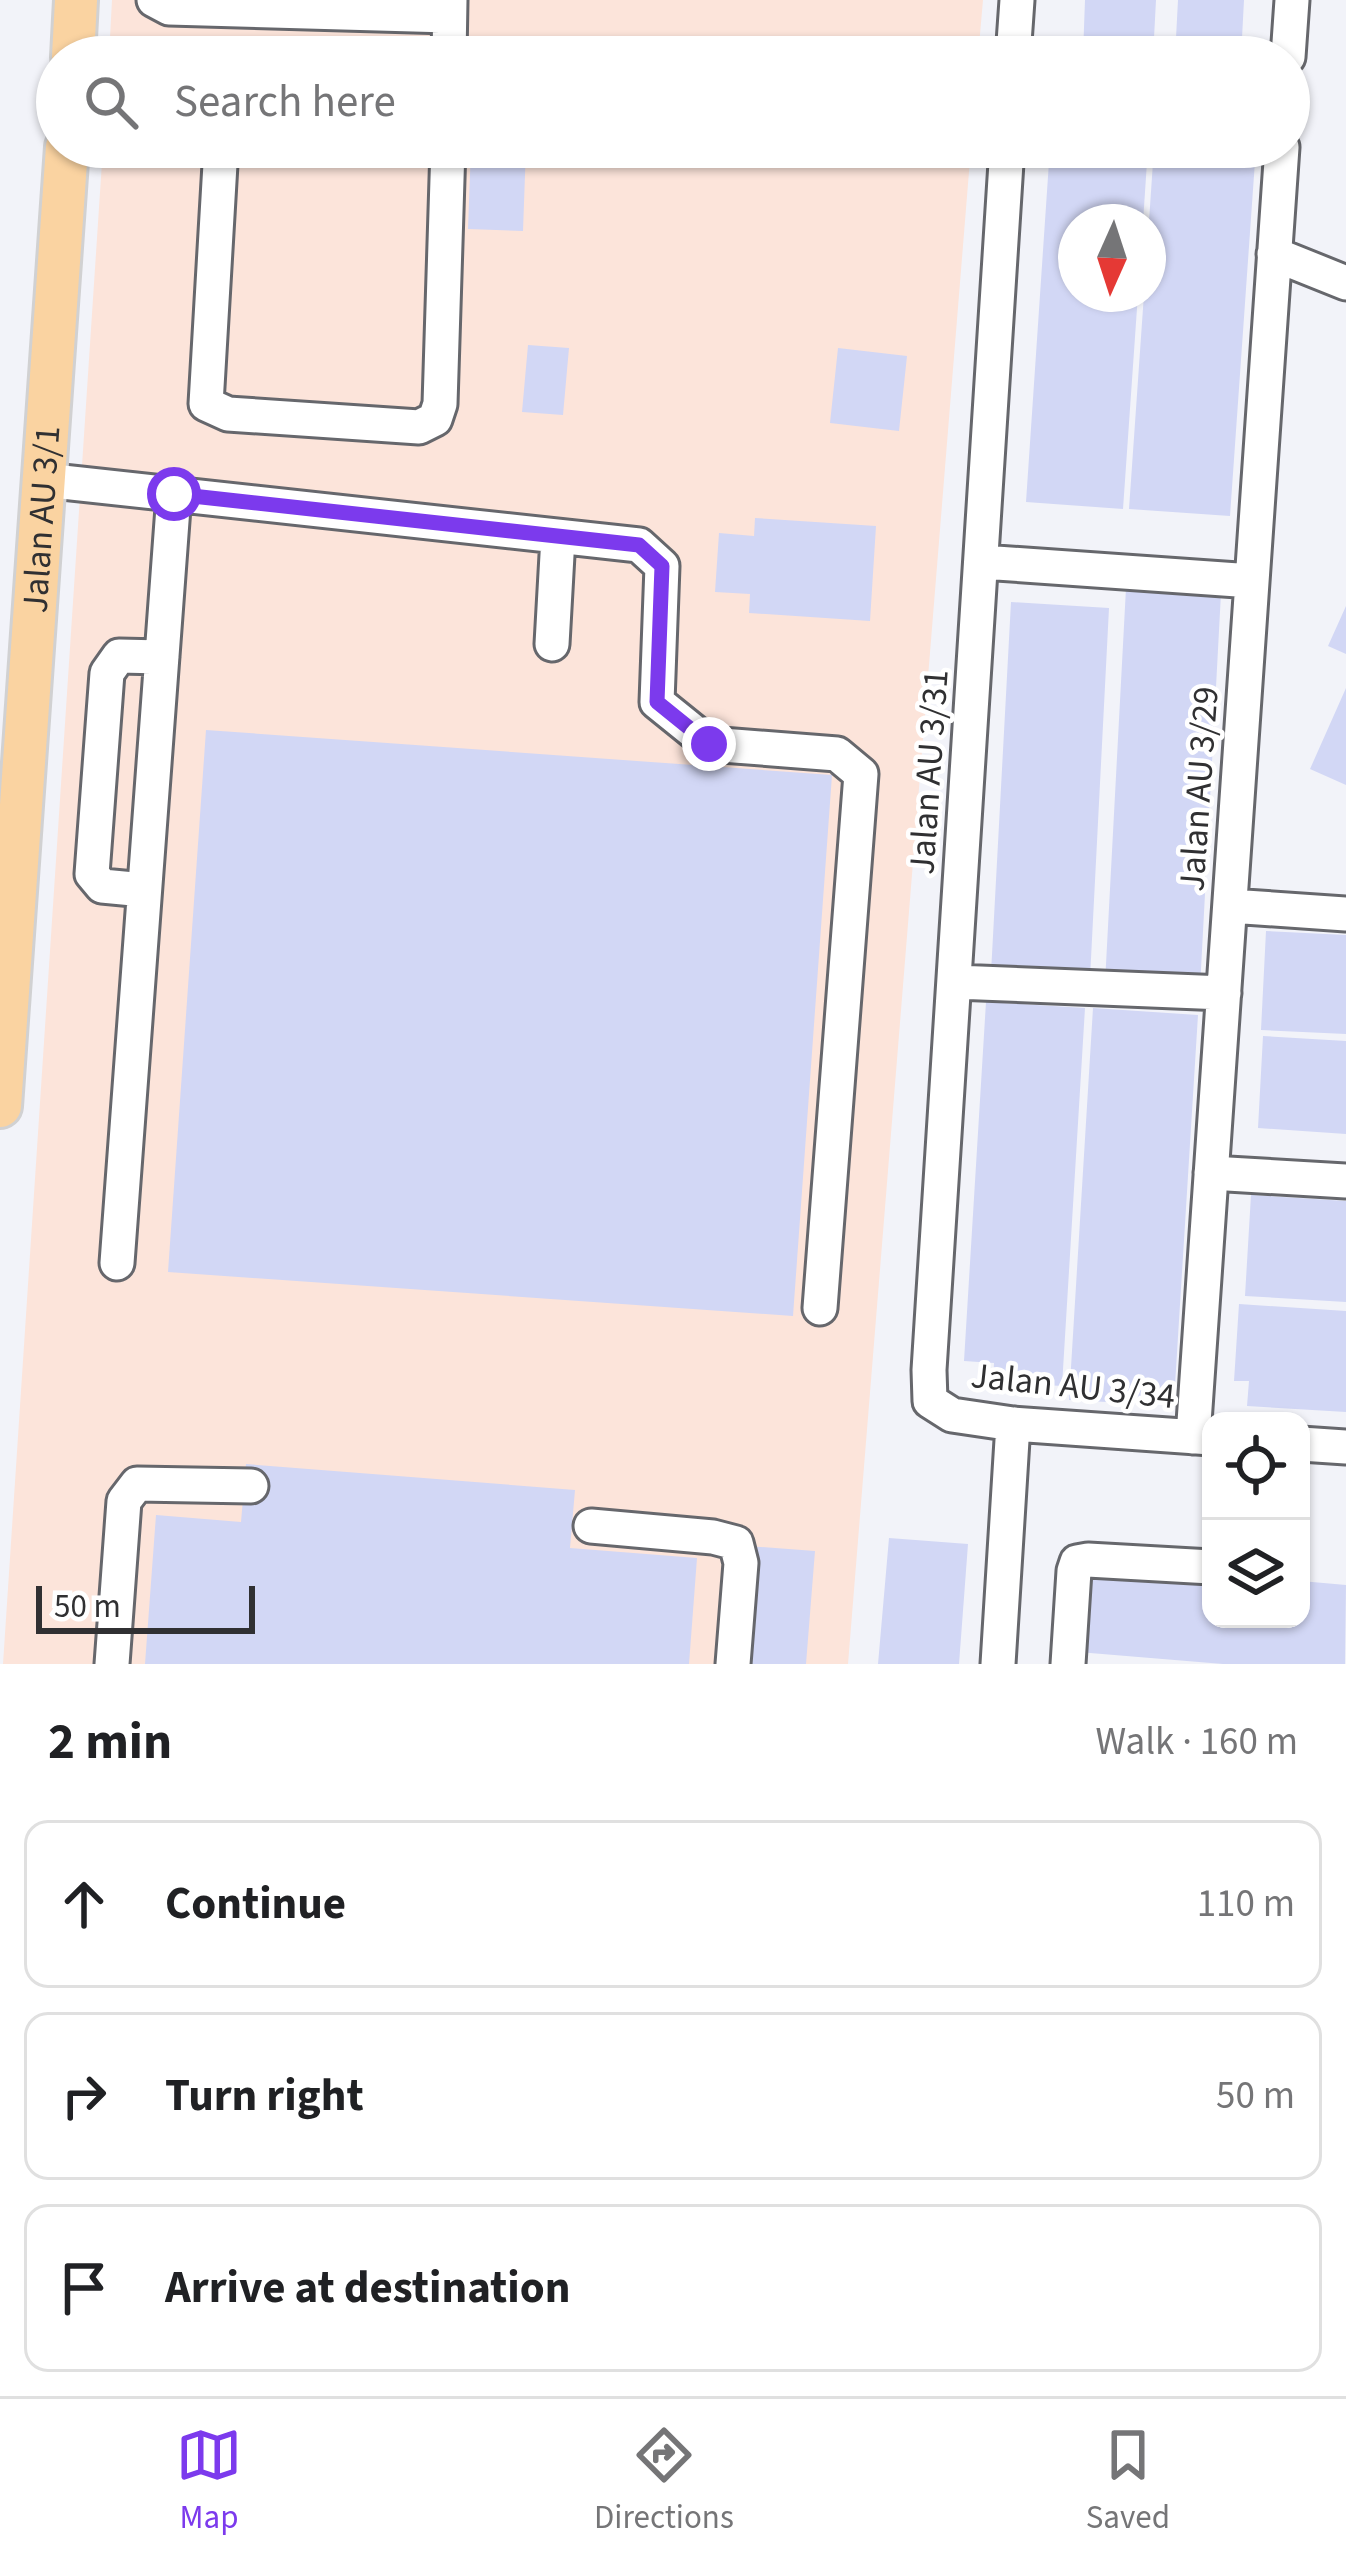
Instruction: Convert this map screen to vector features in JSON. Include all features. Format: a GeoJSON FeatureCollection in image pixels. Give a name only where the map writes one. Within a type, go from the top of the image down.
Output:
{"type":"FeatureCollection","features":[{"type":"Feature","properties":{"kind":"main road"},"geometry":{"type":"LineString","coordinates":[[74,36],[76,0]]}},
{"type":"Feature","properties":{"kind":"main road","name":"Jalan AU 3/1"},"geometry":{"type":"LineString","coordinates":[[0,1106],[66,168]]}},
{"type":"Feature","properties":{"kind":"street"},"geometry":{"type":"LineString","coordinates":[[154,0],[169,8],[450,8]]}},
{"type":"Feature","properties":{"kind":"street"},"geometry":{"type":"LineString","coordinates":[[1014,36],[1017,0]]}},
{"type":"Feature","properties":{"kind":"street"},"geometry":{"type":"LineString","coordinates":[[1289,36],[1292,0]]}},
{"type":"Feature","properties":{"kind":"street"},"geometry":{"type":"LineString","coordinates":[[219,168],[206,404],[229,414],[419,427],[435,419],[440,404],[447,168]]}},
{"type":"Feature","properties":{"kind":"street","name":"Jalan AU 3/31"},"geometry":{"type":"LineString","coordinates":[[930,1401],[1006,168]]}},
{"type":"Feature","properties":{"kind":"street","name":"Jalan AU 3/29"},"geometry":{"type":"LineString","coordinates":[[1203,1412],[1211,1173],[1280,168]]}},
{"type":"Feature","properties":{"kind":"street"},"geometry":{"type":"LineString","coordinates":[[1274,254],[1346,283]]}},
{"type":"Feature","properties":{"kind":"street"},"geometry":{"type":"LineString","coordinates":[[44,480],[639,545],[662,566],[657,702],[709,744],[837,754],[861,774],[820,1308]]}},
{"type":"Feature","properties":{"kind":"street"},"geometry":{"type":"LineString","coordinates":[[117,1263],[174,494]]}},
{"type":"Feature","properties":{"kind":"street"},"geometry":{"type":"LineString","coordinates":[[552,644],[557,536]]}},
{"type":"Feature","properties":{"kind":"street"},"geometry":{"type":"LineString","coordinates":[[982,562],[1252,581]]}},
{"type":"Feature","properties":{"kind":"street"},"geometry":{"type":"LineString","coordinates":[[144,890],[102,886],[92,874],[106,673],[118,656],[162,657]]}},
{"type":"Feature","properties":{"kind":"street"},"geometry":{"type":"LineString","coordinates":[[1230,906],[1346,914]]}},
{"type":"Feature","properties":{"kind":"street"},"geometry":{"type":"LineString","coordinates":[[955,982],[1224,993]]}},
{"type":"Feature","properties":{"kind":"street"},"geometry":{"type":"LineString","coordinates":[[1211,1173],[1346,1181]]}},
{"type":"Feature","properties":{"kind":"street","name":"Jalan AU 3/34"},"geometry":{"type":"LineString","coordinates":[[930,1401],[952,1415],[1013,1424],[1202,1438]]}},
{"type":"Feature","properties":{"kind":"street"},"geometry":{"type":"LineString","coordinates":[[998,1664],[1013,1424]]}},
{"type":"Feature","properties":{"kind":"street"},"geometry":{"type":"LineString","coordinates":[[1310,1445],[1346,1448]]}},
{"type":"Feature","properties":{"kind":"street"},"geometry":{"type":"LineString","coordinates":[[112,1664],[124,1502],[137,1484],[251,1486]]}},
{"type":"Feature","properties":{"kind":"street"},"geometry":{"type":"LineString","coordinates":[[591,1526],[736,1543],[741,1563],[734,1664]]}},
{"type":"Feature","properties":{"kind":"street"},"geometry":{"type":"LineString","coordinates":[[1068,1664],[1077,1562],[1202,1566]]}},
{"type":"Feature","properties":{"kind":"shaded area"},"geometry":{"type":"Polygon","coordinates":[[[112,0],[983,0],[980,36],[110,36],[112,0]]]}},
{"type":"Feature","properties":{"kind":"shaded area"},"geometry":{"type":"Polygon","coordinates":[[[102,168],[969,168],[848,1664],[3,1664],[102,168]]]}},
{"type":"Feature","properties":{"kind":"building"},"geometry":{"type":"Polygon","coordinates":[[[1085,0],[1156,0],[1154,36],[1084,36],[1085,0]]]}},
{"type":"Feature","properties":{"kind":"building"},"geometry":{"type":"Polygon","coordinates":[[[1178,0],[1244,0],[1242,36],[1176,36],[1178,0]]]}},
{"type":"Feature","properties":{"kind":"building"},"geometry":{"type":"Polygon","coordinates":[[[470,168],[525,168],[523,231],[468,229],[470,168]]]}},
{"type":"Feature","properties":{"kind":"building"},"geometry":{"type":"Polygon","coordinates":[[[1049,168],[1147,168],[1144,204],[1058,204],[1058,312],[1137,312],[1123,509],[1026,502],[1049,168]]]}},
{"type":"Feature","properties":{"kind":"building"},"geometry":{"type":"Polygon","coordinates":[[[1153,168],[1255,168],[1230,516],[1129,509],[1143,312],[1166,312],[1166,204],[1150,204],[1153,168]]]}},
{"type":"Feature","properties":{"kind":"building"},"geometry":{"type":"Polygon","coordinates":[[[528,345],[569,348],[563,415],[522,412],[528,345]]]}},
{"type":"Feature","properties":{"kind":"building"},"geometry":{"type":"Polygon","coordinates":[[[838,348],[907,356],[899,431],[830,423],[838,348]]]}},
{"type":"Feature","properties":{"kind":"building"},"geometry":{"type":"Polygon","coordinates":[[[755,518],[876,526],[870,621],[749,613],[750,594],[715,592],[719,533],[754,536],[755,518]]]}},
{"type":"Feature","properties":{"kind":"building"},"geometry":{"type":"Polygon","coordinates":[[[1126,588],[1221,593],[1200,988],[1105,983],[1126,588]]]}},
{"type":"Feature","properties":{"kind":"building"},"geometry":{"type":"Polygon","coordinates":[[[1011,602],[1109,608],[1090,978],[991,973],[1011,602]]]}},
{"type":"Feature","properties":{"kind":"building"},"geometry":{"type":"Polygon","coordinates":[[[1346,606],[1346,654],[1328,646],[1346,606]]]}},
{"type":"Feature","properties":{"kind":"building"},"geometry":{"type":"Polygon","coordinates":[[[1346,688],[1346,785],[1310,769],[1346,688]]]}},
{"type":"Feature","properties":{"kind":"building"},"geometry":{"type":"Polygon","coordinates":[[[206,730],[832,775],[793,1316],[168,1272],[206,730]]]}},
{"type":"Feature","properties":{"kind":"building"},"geometry":{"type":"Polygon","coordinates":[[[1266,931],[1346,935],[1346,1034],[1261,1030],[1266,931]]]}},
{"type":"Feature","properties":{"kind":"building"},"geometry":{"type":"Polygon","coordinates":[[[986,1002],[1085,1008],[1062,1386],[993,1382],[994,1363],[964,1361],[986,1002]]]}},
{"type":"Feature","properties":{"kind":"building"},"geometry":{"type":"Polygon","coordinates":[[[1093,1008],[1198,1015],[1175,1385],[1145,1404],[1069,1400],[1093,1008]]]}},
{"type":"Feature","properties":{"kind":"building"},"geometry":{"type":"Polygon","coordinates":[[[1263,1036],[1346,1041],[1346,1134],[1258,1128],[1263,1036]]]}},
{"type":"Feature","properties":{"kind":"building"},"geometry":{"type":"Polygon","coordinates":[[[1251,1195],[1346,1201],[1346,1302],[1245,1296],[1251,1195]]]}},
{"type":"Feature","properties":{"kind":"building"},"geometry":{"type":"Polygon","coordinates":[[[1239,1304],[1346,1311],[1346,1412],[1247,1406],[1249,1381],[1234,1381],[1239,1304]]]}},
{"type":"Feature","properties":{"kind":"building"},"geometry":{"type":"Polygon","coordinates":[[[246,1464],[575,1490],[570,1548],[697,1558],[689,1664],[145,1664],[156,1515],[241,1522],[246,1464]]]}},
{"type":"Feature","properties":{"kind":"building"},"geometry":{"type":"Polygon","coordinates":[[[889,1538],[968,1544],[959,1664],[878,1664],[889,1538]]]}},
{"type":"Feature","properties":{"kind":"building"},"geometry":{"type":"Polygon","coordinates":[[[747,1546],[815,1551],[806,1664],[737,1664],[747,1546]]]}},
{"type":"Feature","properties":{"kind":"building"},"geometry":{"type":"Polygon","coordinates":[[[1086,1563],[1202,1573],[1202,1628],[1310,1628],[1310,1582],[1346,1585],[1345,1664],[1223,1664],[1078,1652],[1086,1563]]]}},
{"type":"Feature","properties":{"kind":"route"},"geometry":{"type":"LineString","coordinates":[[174,494],[639,545],[662,566],[657,702],[709,744]]}}]}
